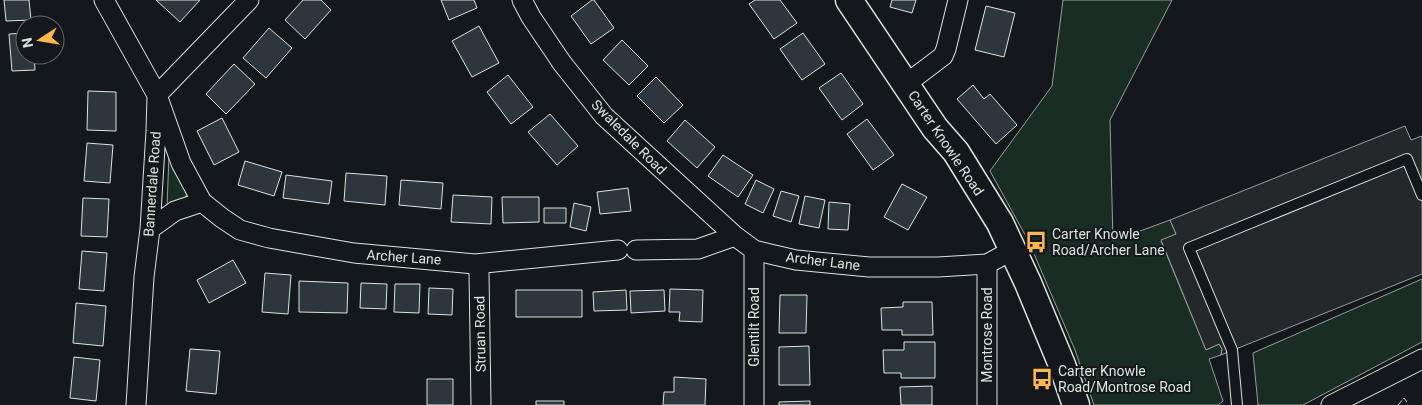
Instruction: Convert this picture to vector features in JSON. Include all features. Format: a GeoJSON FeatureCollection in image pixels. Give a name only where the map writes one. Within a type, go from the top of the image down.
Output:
{"type":"FeatureCollection","features":[{"type":"Feature","properties":{"kind":"street","name":"Archer Lane"},"geometry":{"type":"LineString","coordinates":[[104,0],[157,95],[181,163],[202,202],[240,230],[269,238],[354,253],[475,264],[627,250],[698,248],[735,236],[754,250],[796,260],[868,267],[938,267],[987,264],[1013,250]]}},
{"type":"Feature","properties":{"kind":"street"},"geometry":{"type":"LineString","coordinates":[[157,95],[249,0]]}},
{"type":"Feature","properties":{"kind":"street","name":"Swaledale Road"},"geometry":{"type":"LineString","coordinates":[[522,0],[531,17],[562,63],[604,116],[735,236]]}},
{"type":"Feature","properties":{"kind":"street","name":"Carter Knowle Road"},"geometry":{"type":"LineString","coordinates":[[849,0],[935,128],[956,152],[1000,224],[1036,301],[1076,405]]}},
{"type":"Feature","properties":{"kind":"street"},"geometry":{"type":"LineString","coordinates":[[906,84],[943,56],[958,0]]}},
{"type":"Feature","properties":{"kind":"street","name":"Bannerdale Road"},"geometry":{"type":"LineString","coordinates":[[136,405],[144,277],[150,229],[157,95]]}},
{"type":"Feature","properties":{"kind":"street"},"geometry":{"type":"LineString","coordinates":[[150,229],[175,211],[202,202]]}},
{"type":"Feature","properties":{"kind":"street","name":"Glentilt Road"},"geometry":{"type":"LineString","coordinates":[[754,250],[754,405]]}},
{"type":"Feature","properties":{"kind":"street","name":"Struan Road"},"geometry":{"type":"LineString","coordinates":[[475,264],[479,272],[481,405]]}},
{"type":"Feature","properties":{"kind":"street","name":"Montrose Road"},"geometry":{"type":"LineString","coordinates":[[986,405],[987,264]]}},
{"type":"Feature","properties":{"kind":"street"},"geometry":{"type":"LineString","coordinates":[[1331,405],[1422,359]]}},
{"type":"Feature","properties":{"kind":"lane"},"geometry":{"type":"LineString","coordinates":[[1237,405],[1232,350],[1190,248],[1407,159],[1422,195]]}},
{"type":"Feature","properties":{"kind":"green space"},"geometry":{"type":"Polygon","coordinates":[[[1063,0],[1172,0],[1110,120],[1113,241],[1170,220],[1176,234],[1161,241],[1206,350],[1219,344],[1222,349],[1221,355],[1209,359],[1223,401],[1218,405],[1094,405],[1075,350],[1029,242],[990,171],[1052,86],[1063,0]]]}},
{"type":"Feature","properties":{"kind":"green space"},"geometry":{"type":"Polygon","coordinates":[[[169,155],[187,193],[185,199],[167,207],[169,155]]]}},
{"type":"Feature","properties":{"kind":"green space"},"geometry":{"type":"Polygon","coordinates":[[[1422,279],[1422,342],[1303,405],[1258,405],[1253,353],[1422,279]]]}},
{"type":"Feature","properties":{"kind":"shaded area"},"geometry":{"type":"Polygon","coordinates":[[[1405,126],[1411,140],[1422,136],[1422,274],[1221,355],[1222,349],[1219,344],[1206,350],[1161,240],[1176,234],[1170,220],[1405,126]]]}},
{"type":"Feature","properties":{"kind":"building"},"geometry":{"type":"Polygon","coordinates":[[[4,0],[29,0],[30,15],[15,15],[15,21],[6,21],[4,0]]]}},
{"type":"Feature","properties":{"kind":"building"},"geometry":{"type":"Polygon","coordinates":[[[156,0],[200,0],[180,22],[156,0]]]}},
{"type":"Feature","properties":{"kind":"building"},"geometry":{"type":"Polygon","coordinates":[[[303,0],[321,0],[331,10],[305,39],[285,20],[303,0]]]}},
{"type":"Feature","properties":{"kind":"building"},"geometry":{"type":"Polygon","coordinates":[[[441,0],[474,0],[477,8],[449,20],[441,0]]]}},
{"type":"Feature","properties":{"kind":"building"},"geometry":{"type":"Polygon","coordinates":[[[594,0],[614,28],[591,44],[571,16],[594,0]]]}},
{"type":"Feature","properties":{"kind":"building"},"geometry":{"type":"Polygon","coordinates":[[[755,0],[780,0],[797,23],[774,39],[749,4],[755,0]]]}},
{"type":"Feature","properties":{"kind":"building"},"geometry":{"type":"Polygon","coordinates":[[[892,0],[916,0],[912,13],[890,7],[892,0]]]}},
{"type":"Feature","properties":{"kind":"building"},"geometry":{"type":"Polygon","coordinates":[[[986,6],[1015,13],[1004,57],[975,50],[986,6]]]}},
{"type":"Feature","properties":{"kind":"building"},"geometry":{"type":"Polygon","coordinates":[[[479,26],[499,63],[472,77],[452,41],[479,26]]]}},
{"type":"Feature","properties":{"kind":"building"},"geometry":{"type":"Polygon","coordinates":[[[269,28],[292,48],[266,78],[243,58],[269,28]]]}},
{"type":"Feature","properties":{"kind":"building"},"geometry":{"type":"Polygon","coordinates":[[[803,33],[825,64],[802,80],[780,49],[803,33]]]}},
{"type":"Feature","properties":{"kind":"building"},"geometry":{"type":"Polygon","coordinates":[[[9,34],[15,34],[15,65],[35,65],[35,70],[12,71],[9,34]]]}},
{"type":"Feature","properties":{"kind":"building"},"geometry":{"type":"Polygon","coordinates":[[[622,40],[648,66],[629,85],[603,60],[622,40]]]}},
{"type":"Feature","properties":{"kind":"building"},"geometry":{"type":"Polygon","coordinates":[[[234,64],[255,84],[226,114],[206,94],[234,64]]]}},
{"type":"Feature","properties":{"kind":"building"},"geometry":{"type":"Polygon","coordinates":[[[841,73],[863,104],[842,120],[819,88],[841,73]]]}},
{"type":"Feature","properties":{"kind":"building"},"geometry":{"type":"Polygon","coordinates":[[[508,75],[533,107],[511,124],[487,92],[508,75]]]}},
{"type":"Feature","properties":{"kind":"building"},"geometry":{"type":"Polygon","coordinates":[[[656,77],[683,105],[664,123],[637,96],[656,77]]]}},
{"type":"Feature","properties":{"kind":"building"},"geometry":{"type":"Polygon","coordinates":[[[973,85],[984,99],[990,94],[1017,125],[996,144],[957,99],[973,85]]]}},
{"type":"Feature","properties":{"kind":"building"},"geometry":{"type":"Polygon","coordinates":[[[88,91],[116,92],[116,131],[87,130],[88,91]]]}},
{"type":"Feature","properties":{"kind":"building"},"geometry":{"type":"Polygon","coordinates":[[[550,114],[578,146],[557,165],[528,132],[550,114]]]}},
{"type":"Feature","properties":{"kind":"building"},"geometry":{"type":"Polygon","coordinates":[[[222,118],[239,152],[214,165],[197,131],[222,118]]]}},
{"type":"Feature","properties":{"kind":"building"},"geometry":{"type":"Polygon","coordinates":[[[867,119],[894,155],[873,170],[847,134],[867,119]]]}},
{"type":"Feature","properties":{"kind":"building"},"geometry":{"type":"Polygon","coordinates":[[[685,120],[715,147],[697,168],[667,141],[685,120]]]}},
{"type":"Feature","properties":{"kind":"building"},"geometry":{"type":"Polygon","coordinates":[[[87,143],[113,145],[110,183],[84,181],[87,143]]]}},
{"type":"Feature","properties":{"kind":"building"},"geometry":{"type":"Polygon","coordinates":[[[723,155],[753,175],[738,197],[708,176],[723,155]]]}},
{"type":"Feature","properties":{"kind":"building"},"geometry":{"type":"Polygon","coordinates":[[[245,161],[282,172],[274,196],[238,185],[245,161]]]}},
{"type":"Feature","properties":{"kind":"building"},"geometry":{"type":"Polygon","coordinates":[[[346,173],[387,176],[385,205],[344,201],[346,173]]]}},
{"type":"Feature","properties":{"kind":"building"},"geometry":{"type":"Polygon","coordinates":[[[286,175],[332,181],[329,204],[283,198],[286,175]]]}},
{"type":"Feature","properties":{"kind":"building"},"geometry":{"type":"Polygon","coordinates":[[[401,180],[443,183],[441,209],[399,205],[401,180]]]}},
{"type":"Feature","properties":{"kind":"building"},"geometry":{"type":"Polygon","coordinates":[[[756,180],[774,189],[763,213],[745,204],[756,180]]]}},
{"type":"Feature","properties":{"kind":"building"},"geometry":{"type":"Polygon","coordinates":[[[902,184],[927,197],[908,230],[884,217],[902,184]]]}},
{"type":"Feature","properties":{"kind":"building"},"geometry":{"type":"Polygon","coordinates":[[[628,188],[631,211],[600,214],[597,192],[628,188]]]}},
{"type":"Feature","properties":{"kind":"building"},"geometry":{"type":"Polygon","coordinates":[[[781,191],[799,196],[791,222],[773,216],[781,191]]]}},
{"type":"Feature","properties":{"kind":"building"},"geometry":{"type":"Polygon","coordinates":[[[453,195],[492,197],[491,224],[451,222],[453,195]]]}},
{"type":"Feature","properties":{"kind":"building"},"geometry":{"type":"Polygon","coordinates":[[[805,196],[825,200],[819,228],[799,224],[805,196]]]}},
{"type":"Feature","properties":{"kind":"building"},"geometry":{"type":"Polygon","coordinates":[[[502,197],[539,197],[539,222],[503,223],[502,197]]]}},
{"type":"Feature","properties":{"kind":"building"},"geometry":{"type":"Polygon","coordinates":[[[83,198],[109,199],[107,237],[81,236],[83,198]]]}},
{"type":"Feature","properties":{"kind":"building"},"geometry":{"type":"Polygon","coordinates":[[[829,202],[850,204],[848,230],[828,229],[829,202]]]}},
{"type":"Feature","properties":{"kind":"building"},"geometry":{"type":"Polygon","coordinates":[[[574,203],[591,207],[586,231],[570,227],[574,203]]]}},
{"type":"Feature","properties":{"kind":"building"},"geometry":{"type":"Polygon","coordinates":[[[544,208],[566,208],[566,223],[544,223],[544,208]]]}},
{"type":"Feature","properties":{"kind":"building"},"geometry":{"type":"Polygon","coordinates":[[[82,251],[107,253],[104,291],[79,289],[82,251]]]}},
{"type":"Feature","properties":{"kind":"building"},"geometry":{"type":"Polygon","coordinates":[[[233,260],[246,283],[209,303],[197,280],[233,260]]]}},
{"type":"Feature","properties":{"kind":"building"},"geometry":{"type":"Polygon","coordinates":[[[265,273],[291,275],[288,314],[262,312],[265,273]]]}},
{"type":"Feature","properties":{"kind":"building"},"geometry":{"type":"Polygon","coordinates":[[[299,281],[348,283],[347,313],[299,312],[299,281]]]}},
{"type":"Feature","properties":{"kind":"building"},"geometry":{"type":"Polygon","coordinates":[[[361,283],[387,284],[386,309],[360,308],[361,283]]]}},
{"type":"Feature","properties":{"kind":"building"},"geometry":{"type":"Polygon","coordinates":[[[395,284],[420,284],[419,313],[394,312],[395,284]]]}},
{"type":"Feature","properties":{"kind":"building"},"geometry":{"type":"Polygon","coordinates":[[[429,288],[453,289],[452,315],[428,314],[429,288]]]}},
{"type":"Feature","properties":{"kind":"building"},"geometry":{"type":"Polygon","coordinates":[[[670,289],[703,290],[702,322],[679,321],[680,312],[669,312],[670,289]]]}},
{"type":"Feature","properties":{"kind":"building"},"geometry":{"type":"Polygon","coordinates":[[[516,290],[582,290],[582,317],[516,317],[516,290]]]}},
{"type":"Feature","properties":{"kind":"building"},"geometry":{"type":"Polygon","coordinates":[[[626,290],[627,310],[594,311],[593,292],[626,290]]]}},
{"type":"Feature","properties":{"kind":"building"},"geometry":{"type":"Polygon","coordinates":[[[664,290],[665,311],[631,313],[630,291],[664,290]]]}},
{"type":"Feature","properties":{"kind":"building"},"geometry":{"type":"Polygon","coordinates":[[[780,295],[807,295],[806,333],[779,333],[780,295]]]}},
{"type":"Feature","properties":{"kind":"building"},"geometry":{"type":"Polygon","coordinates":[[[903,302],[932,302],[933,335],[902,335],[902,330],[882,330],[881,308],[903,307],[903,302]]]}},
{"type":"Feature","properties":{"kind":"building"},"geometry":{"type":"Polygon","coordinates":[[[76,303],[106,306],[103,346],[73,343],[76,303]]]}},
{"type":"Feature","properties":{"kind":"building"},"geometry":{"type":"Polygon","coordinates":[[[904,342],[935,342],[935,378],[901,378],[901,373],[884,373],[883,350],[904,350],[904,342]]]}},
{"type":"Feature","properties":{"kind":"building"},"geometry":{"type":"Polygon","coordinates":[[[809,346],[810,385],[779,385],[779,347],[809,346]]]}},
{"type":"Feature","properties":{"kind":"building"},"geometry":{"type":"Polygon","coordinates":[[[190,349],[220,351],[216,394],[186,391],[190,349]]]}},
{"type":"Feature","properties":{"kind":"building"},"geometry":{"type":"Polygon","coordinates":[[[74,357],[100,360],[96,401],[70,398],[74,357]]]}},
{"type":"Feature","properties":{"kind":"building"},"geometry":{"type":"Polygon","coordinates":[[[674,377],[706,379],[705,405],[663,405],[664,392],[674,392],[674,377]]]}},
{"type":"Feature","properties":{"kind":"building"},"geometry":{"type":"Polygon","coordinates":[[[427,379],[453,379],[453,405],[427,405],[427,379]]]}},
{"type":"Feature","properties":{"kind":"building"},"geometry":{"type":"Polygon","coordinates":[[[932,386],[932,405],[901,405],[900,387],[932,386]]]}},
{"type":"Feature","properties":{"kind":"building"},"geometry":{"type":"Polygon","coordinates":[[[536,401],[564,401],[564,405],[536,405],[536,401]]]}},
{"type":"Feature","properties":{"kind":"building"},"geometry":{"type":"Polygon","coordinates":[[[810,401],[810,405],[779,405],[779,402],[810,401]]]}},
{"type":"Feature","properties":{"kind":"fence"},"geometry":{"type":"LineString","coordinates":[[1398,405],[1404,398],[1407,402]]}},
{"type":"Feature","properties":{"kind":"place","name":"Carter Knowle Road/Archer Lane"},"geometry":{"type":"Point","coordinates":[1036,242]}},
{"type":"Feature","properties":{"kind":"place","name":"Carter Knowle Road/Montrose Road"},"geometry":{"type":"Point","coordinates":[1042,379]}}]}
